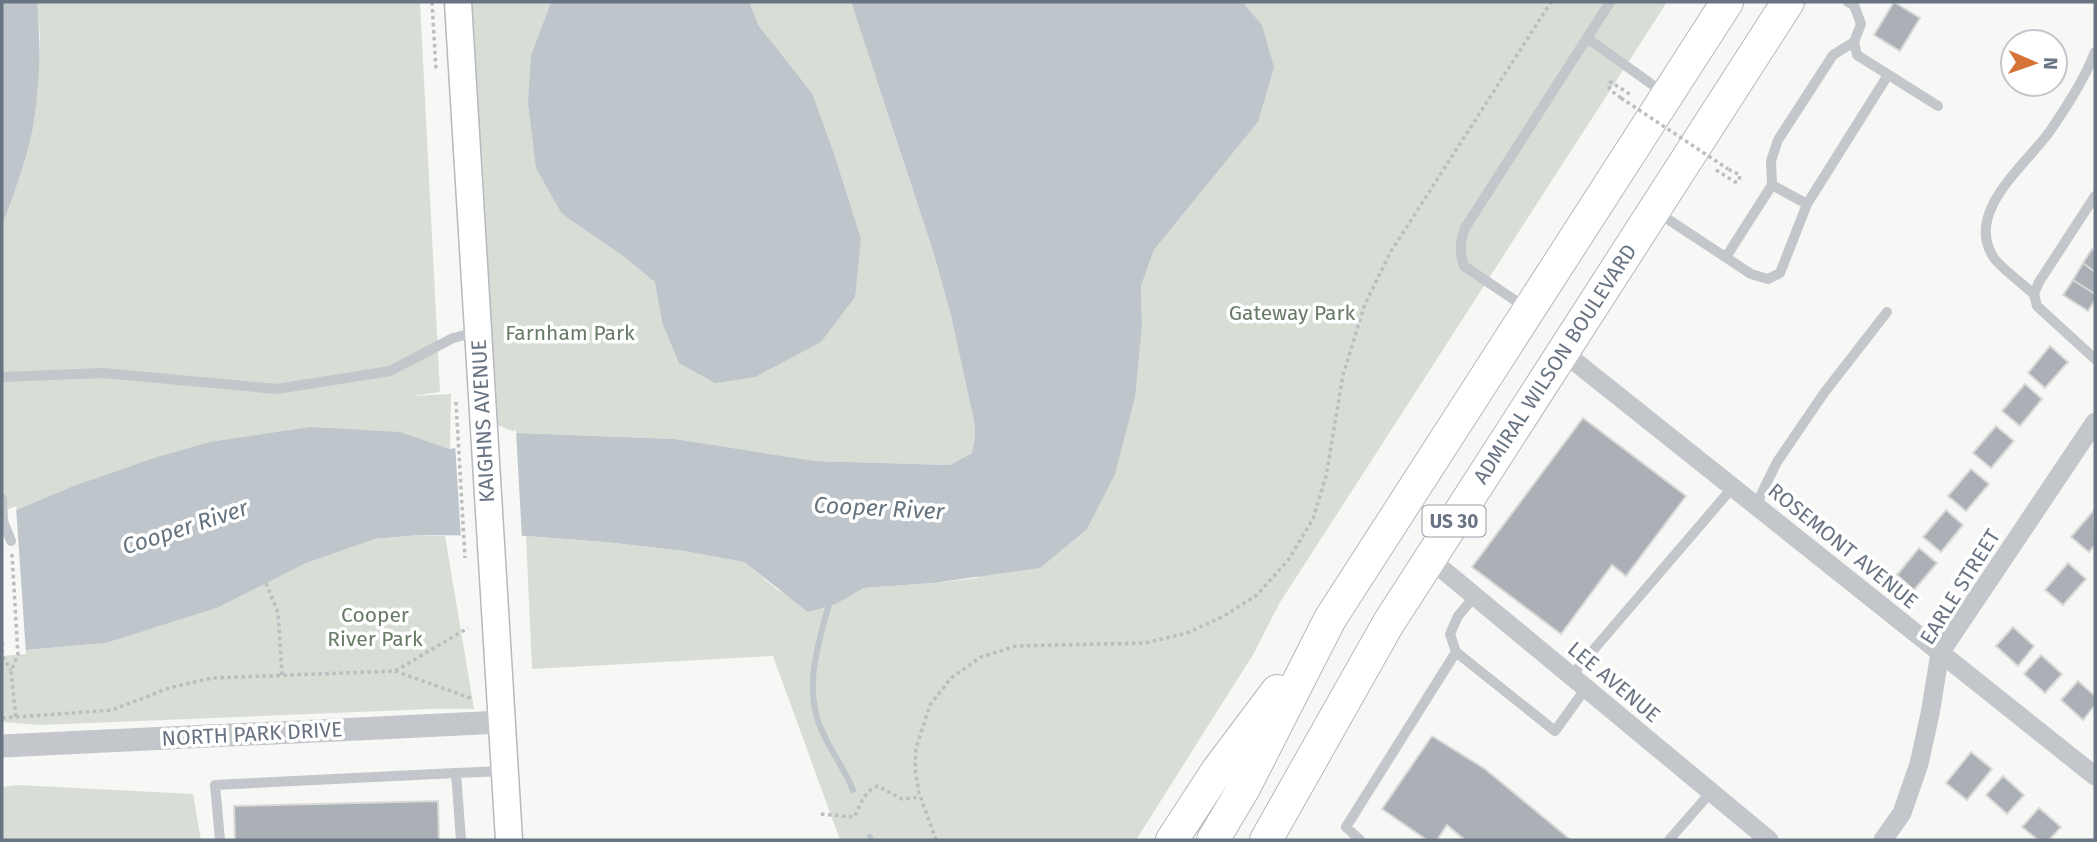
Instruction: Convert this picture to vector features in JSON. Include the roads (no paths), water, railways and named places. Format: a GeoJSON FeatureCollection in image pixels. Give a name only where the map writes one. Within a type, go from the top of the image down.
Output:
{"type":"FeatureCollection","features":[{"type":"Feature","properties":{"kind":"highway","name":"US 30"},"geometry":{"type":"LineString","coordinates":[[1213,840],[1244,788],[1330,619],[1727,2]]}},
{"type":"Feature","properties":{"kind":"highway","name":"ADMIRAL WILSON BOULEVARD"},"geometry":{"type":"LineString","coordinates":[[1269,839],[1354,682],[1430,559],[1788,2]]}},
{"type":"Feature","properties":{"kind":"highway"},"geometry":{"type":"LineString","coordinates":[[1172,840],[1217,771],[1330,619]]}},
{"type":"Feature","properties":{"kind":"main road","name":"KAIGHNS AVENUE"},"geometry":{"type":"LineString","coordinates":[[458,2],[478,332],[471,429],[492,556],[509,840]]}},
{"type":"Feature","properties":{"kind":"street","name":"ROSEMONT AVENUE"},"geometry":{"type":"LineString","coordinates":[[1563,352],[2095,776]]}},
{"type":"Feature","properties":{"kind":"street","name":"EARLE STREET"},"geometry":{"type":"LineString","coordinates":[[1883,840],[1902,814],[1919,764],[1940,653],[2095,422]]}},
{"type":"Feature","properties":{"kind":"street","name":"LEE AVENUE"},"geometry":{"type":"LineString","coordinates":[[1430,559],[1769,840]]}},
{"type":"Feature","properties":{"kind":"street","name":"NORTH PARK DRIVE"},"geometry":{"type":"LineString","coordinates":[[2,746],[502,722]]}},
{"type":"Feature","properties":{"kind":"lane"},"geometry":{"type":"LineString","coordinates":[[1529,309],[1464,266],[1460,256],[1461,239],[1465,228],[1611,2]]}},
{"type":"Feature","properties":{"kind":"lane"},"geometry":{"type":"LineString","coordinates":[[1849,2],[1854,5],[1861,24],[1854,42],[1857,55],[1938,106]]}},
{"type":"Feature","properties":{"kind":"lane"},"geometry":{"type":"LineString","coordinates":[[1587,38],[1667,95]]}},
{"type":"Feature","properties":{"kind":"lane"},"geometry":{"type":"LineString","coordinates":[[1726,257],[1772,185],[1772,161],[1778,140],[1833,55],[1854,42]]}},
{"type":"Feature","properties":{"kind":"lane"},"geometry":{"type":"LineString","coordinates":[[2095,52],[2088,71],[2049,132],[2002,188],[1987,214],[1986,238],[1994,258],[2034,294],[2037,306],[2095,359]]}},
{"type":"Feature","properties":{"kind":"lane"},"geometry":{"type":"LineString","coordinates":[[1654,210],[1751,274],[1768,279],[1780,273],[1807,204],[1888,75]]}},
{"type":"Feature","properties":{"kind":"lane"},"geometry":{"type":"LineString","coordinates":[[1772,185],[1807,204]]}},
{"type":"Feature","properties":{"kind":"lane"},"geometry":{"type":"LineString","coordinates":[[2034,294],[2095,196]]}},
{"type":"Feature","properties":{"kind":"lane"},"geometry":{"type":"LineString","coordinates":[[1756,505],[1777,462],[1808,416],[1887,312]]}},
{"type":"Feature","properties":{"kind":"lane"},"geometry":{"type":"LineString","coordinates":[[2,377],[103,373],[276,389],[390,371],[453,338],[478,332]]}},
{"type":"Feature","properties":{"kind":"lane"},"geometry":{"type":"LineString","coordinates":[[1475,595],[1458,616],[1450,634],[1455,652],[1555,730],[1579,682],[1733,487]]}},
{"type":"Feature","properties":{"kind":"lane"},"geometry":{"type":"LineString","coordinates":[[2,500],[2,523],[12,541]]}},
{"type":"Feature","properties":{"kind":"lane"},"geometry":{"type":"LineString","coordinates":[[1360,840],[1346,827],[1455,652]]}},
{"type":"Feature","properties":{"kind":"lane"},"geometry":{"type":"LineString","coordinates":[[220,840],[215,785],[505,771]]}},
{"type":"Feature","properties":{"kind":"lane"},"geometry":{"type":"LineString","coordinates":[[456,773],[461,840]]}},
{"type":"Feature","properties":{"kind":"lane"},"geometry":{"type":"LineString","coordinates":[[1669,840],[1711,792]]}},
{"type":"Feature","properties":{"kind":"water"},"geometry":{"type":"Polygon","coordinates":[[[2,2],[37,2],[39,51],[37,100],[32,132],[2,226],[2,2]]]}},
{"type":"Feature","properties":{"kind":"water"},"geometry":{"type":"Polygon","coordinates":[[[551,2],[749,2],[759,26],[812,93],[861,239],[855,297],[821,342],[755,377],[715,383],[679,363],[662,322],[655,282],[562,214],[536,168],[528,103],[531,55],[551,2]]]}},
{"type":"Feature","properties":{"kind":"water","name":"Cooper River"},"geometry":{"type":"Polygon","coordinates":[[[851,2],[1243,2],[1262,25],[1274,67],[1258,122],[1154,250],[1141,286],[1142,325],[1135,397],[1115,474],[1087,529],[1040,568],[933,583],[864,588],[836,604],[808,612],[744,562],[684,551],[606,542],[526,536],[418,535],[375,539],[306,563],[217,608],[106,643],[2,652],[2,516],[73,486],[210,442],[310,427],[400,432],[450,449],[493,441],[517,433],[675,439],[814,461],[950,465],[972,453],[974,421],[951,316],[933,251],[851,2]]]}},
{"type":"Feature","properties":{"kind":"waterway"},"geometry":{"type":"LineString","coordinates":[[830,601],[814,667],[814,701],[823,733],[853,790]]}},
{"type":"Feature","properties":{"kind":"park label","name":"Gateway Park"},"geometry":{"type":"Point","coordinates":[1292,313]}},
{"type":"Feature","properties":{"kind":"park label","name":"Farnham Park"},"geometry":{"type":"Point","coordinates":[570,333]}},
{"type":"Feature","properties":{"kind":"park label","name":"Cooper River Park"},"geometry":{"type":"Point","coordinates":[375,627]}}]}
